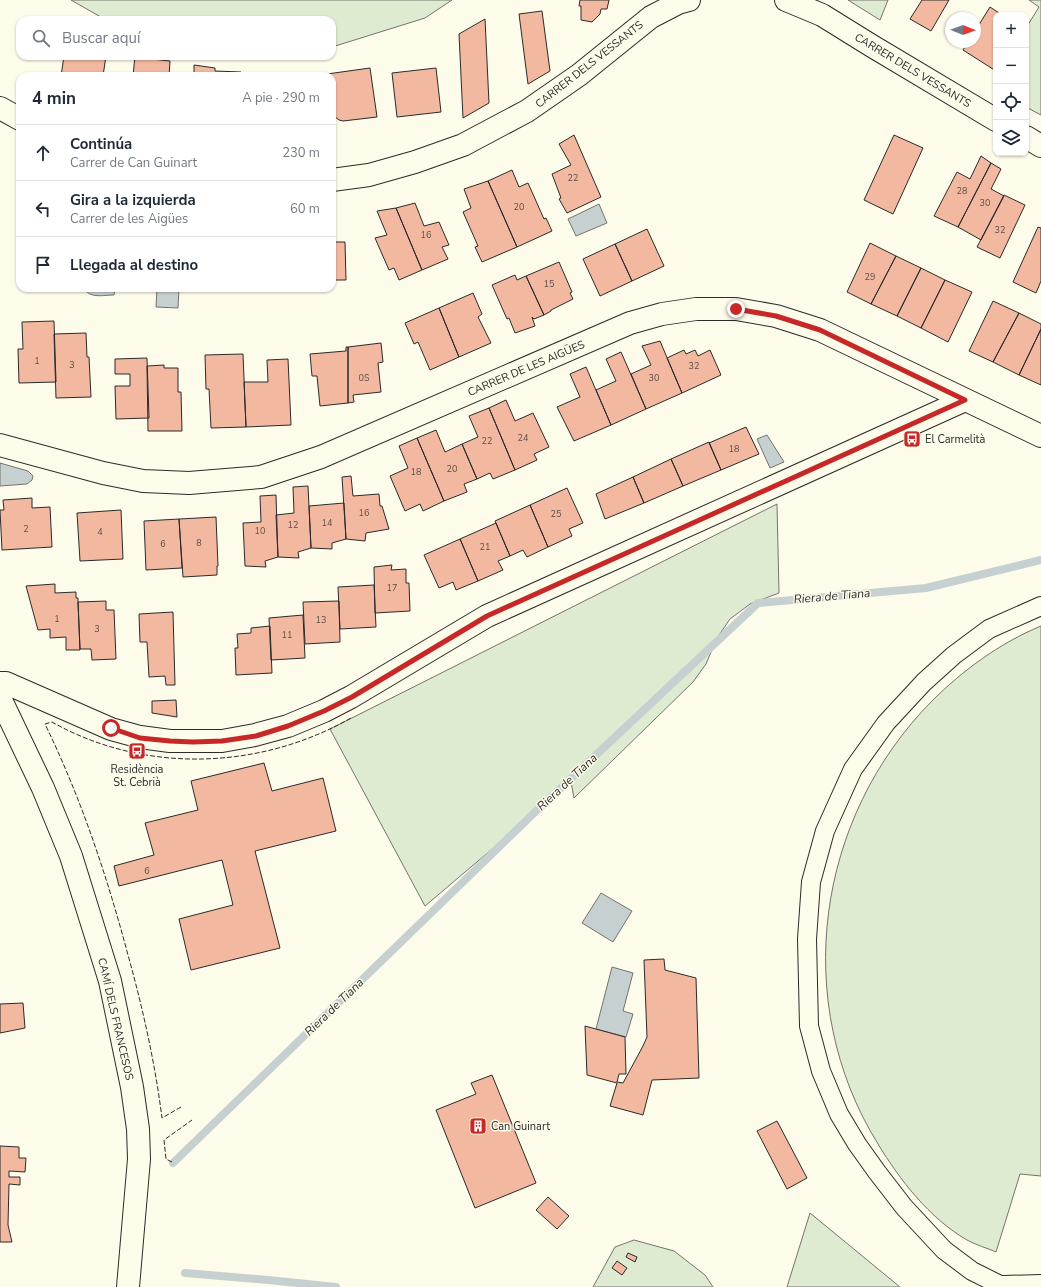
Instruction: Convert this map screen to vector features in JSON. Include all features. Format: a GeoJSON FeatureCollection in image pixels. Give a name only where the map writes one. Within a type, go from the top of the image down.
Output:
{"type":"FeatureCollection","features":[{"type":"Feature","properties":{"kind":"street","name":"CARRER DELS VESSANTS"},"geometry":{"type":"LineString","coordinates":[[336,179],[395,168],[463,145],[527,111],[579,75],[651,16],[678,3],[689,0]]}},
{"type":"Feature","properties":{"kind":"street","name":"CARRER DELS VESSANTS"},"geometry":{"type":"LineString","coordinates":[[786,0],[822,15],[993,118]]}},
{"type":"Feature","properties":{"kind":"street"},"geometry":{"type":"LineString","coordinates":[[0,108],[16,117]]}},
{"type":"Feature","properties":{"kind":"street"},"geometry":{"type":"LineString","coordinates":[[1029,139],[1041,146]]}},
{"type":"Feature","properties":{"kind":"street","name":"CARRER DE LES AIGÜES"},"geometry":{"type":"LineString","coordinates":[[0,445],[103,473],[144,481],[189,484],[261,477],[321,457],[630,323],[662,314],[696,309],[736,309],[776,316],[820,330],[1041,436]]}},
{"type":"Feature","properties":{"kind":"street"},"geometry":{"type":"LineString","coordinates":[[0,683],[6,683],[111,728],[140,738],[193,742],[222,741],[256,736],[288,726],[352,697],[487,616],[965,400]]}},
{"type":"Feature","properties":{"kind":"street"},"geometry":{"type":"LineString","coordinates":[[1041,606],[989,629],[954,655],[924,682],[886,724],[853,769],[825,831],[811,882],[807,932],[809,1026],[821,1070],[839,1114],[857,1144],[904,1207],[944,1250],[972,1271],[1004,1287],[1041,1286]]}},
{"type":"Feature","properties":{"kind":"street","name":"CAMÍ DELS FRANCESOS"},"geometry":{"type":"LineString","coordinates":[[0,698],[43,788],[71,856],[110,981],[132,1087],[138,1129],[139,1159],[128,1287]]}},
{"type":"Feature","properties":{"kind":"green space"},"geometry":{"type":"Polygon","coordinates":[[[71,0],[452,0],[425,18],[336,46],[336,16],[99,16],[71,0]]]}},
{"type":"Feature","properties":{"kind":"green space"},"geometry":{"type":"Polygon","coordinates":[[[848,0],[888,0],[880,20],[848,0]]]}},
{"type":"Feature","properties":{"kind":"green space"},"geometry":{"type":"Polygon","coordinates":[[[1029,0],[1041,0],[1041,115],[1029,109],[1029,23],[1039,7],[1029,0]]]}},
{"type":"Feature","properties":{"kind":"green space"},"geometry":{"type":"Polygon","coordinates":[[[777,504],[779,593],[750,604],[730,619],[717,638],[706,664],[693,682],[574,798],[571,782],[425,906],[330,729],[777,504]]]}},
{"type":"Feature","properties":{"kind":"green space"},"geometry":{"type":"Polygon","coordinates":[[[1041,626],[1041,1176],[1020,1174],[996,1252],[970,1242],[953,1231],[940,1221],[916,1197],[878,1144],[850,1089],[833,1031],[826,972],[828,913],[841,855],[862,800],[893,748],[932,701],[969,668],[997,649],[1041,626]]]}},
{"type":"Feature","properties":{"kind":"green space"},"geometry":{"type":"Polygon","coordinates":[[[810,1213],[900,1287],[787,1287],[810,1213]]]}},
{"type":"Feature","properties":{"kind":"green space"},"geometry":{"type":"Polygon","coordinates":[[[634,1240],[674,1251],[705,1275],[713,1287],[593,1287],[615,1247],[634,1240]]]}},
{"type":"Feature","properties":{"kind":"shaded area"},"geometry":{"type":"Polygon","coordinates":[[[599,204],[607,223],[576,236],[568,219],[599,204]]]}},
{"type":"Feature","properties":{"kind":"shaded area"},"geometry":{"type":"Polygon","coordinates":[[[87,292],[114,292],[114,295],[101,296],[89,294],[87,292]]]}},
{"type":"Feature","properties":{"kind":"shaded area"},"geometry":{"type":"Polygon","coordinates":[[[157,292],[179,292],[178,308],[156,307],[157,292]]]}},
{"type":"Feature","properties":{"kind":"shaded area"},"geometry":{"type":"Polygon","coordinates":[[[767,435],[784,462],[770,468],[757,439],[767,435]]]}},
{"type":"Feature","properties":{"kind":"shaded area"},"geometry":{"type":"Polygon","coordinates":[[[0,463],[28,471],[33,476],[32,480],[27,484],[0,486],[0,463]]]}},
{"type":"Feature","properties":{"kind":"shaded area"},"geometry":{"type":"Polygon","coordinates":[[[601,893],[632,911],[613,942],[582,923],[601,893]]]}},
{"type":"Feature","properties":{"kind":"shaded area"},"geometry":{"type":"Polygon","coordinates":[[[612,967],[633,973],[623,1011],[633,1014],[626,1037],[596,1029],[612,967]]]}},
{"type":"Feature","properties":{"kind":"building"},"geometry":{"type":"Polygon","coordinates":[[[580,0],[609,0],[607,9],[601,9],[600,14],[592,22],[581,20],[581,6],[579,6],[580,0]]]}},
{"type":"Feature","properties":{"kind":"building"},"geometry":{"type":"Polygon","coordinates":[[[922,0],[949,0],[931,31],[910,19],[922,0]]]}},
{"type":"Feature","properties":{"kind":"building"},"geometry":{"type":"Polygon","coordinates":[[[990,7],[998,12],[993,12],[993,69],[963,50],[964,48],[981,48],[981,21],[990,7]]]}},
{"type":"Feature","properties":{"kind":"building"},"geometry":{"type":"Polygon","coordinates":[[[542,11],[550,71],[528,84],[519,14],[542,11]]]}},
{"type":"Feature","properties":{"kind":"building"},"geometry":{"type":"Polygon","coordinates":[[[485,19],[489,103],[463,118],[459,34],[485,19]]]}},
{"type":"Feature","properties":{"kind":"building"},"geometry":{"type":"Polygon","coordinates":[[[63,60],[105,60],[104,72],[62,72],[63,60]]]}},
{"type":"Feature","properties":{"kind":"building"},"geometry":{"type":"Polygon","coordinates":[[[135,60],[170,61],[169,72],[133,72],[135,60]]]}},
{"type":"Feature","properties":{"kind":"building"},"geometry":{"type":"Polygon","coordinates":[[[194,65],[215,68],[215,71],[241,72],[194,72],[194,65]]]}},
{"type":"Feature","properties":{"kind":"building"},"geometry":{"type":"Polygon","coordinates":[[[370,68],[377,117],[343,121],[336,118],[336,73],[370,68]]]}},
{"type":"Feature","properties":{"kind":"building"},"geometry":{"type":"Polygon","coordinates":[[[436,68],[441,112],[397,117],[392,73],[436,68]]]}},
{"type":"Feature","properties":{"kind":"building"},"geometry":{"type":"Polygon","coordinates":[[[574,135],[601,197],[567,213],[559,199],[561,198],[552,174],[571,165],[559,144],[574,135]]]}},
{"type":"Feature","properties":{"kind":"building"},"geometry":{"type":"Polygon","coordinates":[[[894,135],[923,148],[893,214],[864,200],[894,135]]]}},
{"type":"Feature","properties":{"kind":"building"},"geometry":{"type":"Polygon","coordinates":[[[981,156],[991,163],[958,227],[934,216],[957,172],[970,179],[981,156]]]}},
{"type":"Feature","properties":{"kind":"building"},"geometry":{"type":"Polygon","coordinates":[[[991,163],[1001,169],[991,189],[1004,196],[981,240],[958,227],[991,163]]]}},
{"type":"Feature","properties":{"kind":"building"},"geometry":{"type":"Polygon","coordinates":[[[512,170],[519,187],[528,183],[544,219],[546,218],[552,231],[517,247],[488,181],[512,170]]]}},
{"type":"Feature","properties":{"kind":"building"},"geometry":{"type":"Polygon","coordinates":[[[488,181],[517,247],[482,262],[475,247],[478,246],[463,212],[471,208],[464,189],[488,181]]]}},
{"type":"Feature","properties":{"kind":"building"},"geometry":{"type":"Polygon","coordinates":[[[1004,195],[1025,205],[1000,258],[977,247],[1004,195]]]}},
{"type":"Feature","properties":{"kind":"building"},"geometry":{"type":"Polygon","coordinates":[[[415,203],[424,226],[439,222],[449,245],[442,247],[448,259],[422,270],[396,208],[415,203]]]}},
{"type":"Feature","properties":{"kind":"building"},"geometry":{"type":"Polygon","coordinates":[[[396,208],[422,270],[399,280],[394,268],[389,270],[375,238],[387,235],[377,211],[396,208]]]}},
{"type":"Feature","properties":{"kind":"building"},"geometry":{"type":"Polygon","coordinates":[[[1038,227],[1041,228],[1041,281],[1036,293],[1013,282],[1038,227]]]}},
{"type":"Feature","properties":{"kind":"building"},"geometry":{"type":"Polygon","coordinates":[[[647,229],[664,266],[632,281],[615,244],[647,229]]]}},
{"type":"Feature","properties":{"kind":"building"},"geometry":{"type":"Polygon","coordinates":[[[336,242],[345,242],[346,280],[336,280],[336,242]]]}},
{"type":"Feature","properties":{"kind":"building"},"geometry":{"type":"Polygon","coordinates":[[[870,243],[896,256],[871,304],[847,292],[870,243]]]}},
{"type":"Feature","properties":{"kind":"building"},"geometry":{"type":"Polygon","coordinates":[[[615,244],[632,281],[600,296],[583,259],[615,244]]]}},
{"type":"Feature","properties":{"kind":"building"},"geometry":{"type":"Polygon","coordinates":[[[896,256],[921,268],[897,316],[871,304],[896,256]]]}},
{"type":"Feature","properties":{"kind":"building"},"geometry":{"type":"Polygon","coordinates":[[[559,262],[572,292],[570,293],[573,299],[544,315],[526,276],[559,262]]]}},
{"type":"Feature","properties":{"kind":"building"},"geometry":{"type":"Polygon","coordinates":[[[921,268],[945,280],[921,328],[897,316],[921,268]]]}},
{"type":"Feature","properties":{"kind":"building"},"geometry":{"type":"Polygon","coordinates":[[[515,275],[517,280],[526,276],[544,315],[534,319],[532,317],[535,326],[515,333],[492,285],[515,275]]]}},
{"type":"Feature","properties":{"kind":"building"},"geometry":{"type":"Polygon","coordinates":[[[945,280],[972,292],[948,342],[921,328],[945,280]]]}},
{"type":"Feature","properties":{"kind":"building"},"geometry":{"type":"Polygon","coordinates":[[[473,293],[482,314],[478,317],[491,343],[459,357],[439,308],[473,293]]]}},
{"type":"Feature","properties":{"kind":"building"},"geometry":{"type":"Polygon","coordinates":[[[993,301],[1019,313],[993,362],[969,351],[993,301]]]}},
{"type":"Feature","properties":{"kind":"building"},"geometry":{"type":"Polygon","coordinates":[[[439,308],[459,357],[430,370],[418,342],[414,344],[405,323],[439,308]]]}},
{"type":"Feature","properties":{"kind":"building"},"geometry":{"type":"Polygon","coordinates":[[[1019,313],[1041,324],[1041,329],[1019,375],[993,362],[1019,313]]]}},
{"type":"Feature","properties":{"kind":"building"},"geometry":{"type":"Polygon","coordinates":[[[54,321],[56,382],[19,383],[18,349],[23,349],[22,322],[54,321]]]}},
{"type":"Feature","properties":{"kind":"building"},"geometry":{"type":"Polygon","coordinates":[[[1041,329],[1041,385],[1019,375],[1041,329]]]}},
{"type":"Feature","properties":{"kind":"building"},"geometry":{"type":"Polygon","coordinates":[[[86,333],[91,397],[56,398],[54,334],[86,333]]]}},
{"type":"Feature","properties":{"kind":"building"},"geometry":{"type":"Polygon","coordinates":[[[660,341],[682,393],[646,409],[631,374],[651,365],[642,346],[660,341]]]}},
{"type":"Feature","properties":{"kind":"building"},"geometry":{"type":"Polygon","coordinates":[[[381,343],[383,362],[378,363],[381,392],[353,395],[354,402],[348,403],[348,347],[381,343]]]}},
{"type":"Feature","properties":{"kind":"building"},"geometry":{"type":"Polygon","coordinates":[[[346,347],[348,347],[348,403],[320,406],[317,376],[312,376],[310,354],[346,351],[346,347]]]}},
{"type":"Feature","properties":{"kind":"building"},"geometry":{"type":"Polygon","coordinates":[[[684,350],[686,354],[695,350],[698,356],[710,350],[721,375],[682,393],[667,358],[684,350]]]}},
{"type":"Feature","properties":{"kind":"building"},"geometry":{"type":"Polygon","coordinates":[[[621,352],[646,409],[611,425],[596,390],[616,381],[606,359],[621,352]]]}},
{"type":"Feature","properties":{"kind":"building"},"geometry":{"type":"Polygon","coordinates":[[[243,354],[246,427],[211,428],[209,389],[206,389],[205,355],[243,354]]]}},
{"type":"Feature","properties":{"kind":"building"},"geometry":{"type":"Polygon","coordinates":[[[147,358],[149,418],[116,419],[115,386],[130,386],[130,374],[115,374],[115,359],[147,358]]]}},
{"type":"Feature","properties":{"kind":"building"},"geometry":{"type":"Polygon","coordinates":[[[288,359],[291,425],[246,427],[244,382],[268,382],[267,360],[288,359]]]}},
{"type":"Feature","properties":{"kind":"building"},"geometry":{"type":"Polygon","coordinates":[[[164,365],[164,368],[178,368],[178,392],[181,392],[182,431],[148,431],[147,366],[164,365]]]}},
{"type":"Feature","properties":{"kind":"building"},"geometry":{"type":"Polygon","coordinates":[[[586,367],[611,425],[574,441],[557,407],[580,397],[570,374],[586,367]]]}},
{"type":"Feature","properties":{"kind":"building"},"geometry":{"type":"Polygon","coordinates":[[[506,400],[515,421],[533,413],[549,447],[534,454],[537,460],[515,470],[489,408],[506,400]]]}},
{"type":"Feature","properties":{"kind":"building"},"geometry":{"type":"Polygon","coordinates":[[[489,408],[515,470],[493,479],[490,473],[477,479],[462,444],[478,437],[469,416],[489,408]]]}},
{"type":"Feature","properties":{"kind":"building"},"geometry":{"type":"Polygon","coordinates":[[[746,427],[759,454],[721,470],[709,443],[746,427]]]}},
{"type":"Feature","properties":{"kind":"building"},"geometry":{"type":"Polygon","coordinates":[[[436,430],[445,452],[462,444],[477,479],[464,484],[467,492],[444,501],[417,438],[436,430]]]}},
{"type":"Feature","properties":{"kind":"building"},"geometry":{"type":"Polygon","coordinates":[[[417,438],[444,501],[423,511],[420,504],[405,511],[390,476],[408,468],[399,446],[417,438]]]}},
{"type":"Feature","properties":{"kind":"building"},"geometry":{"type":"Polygon","coordinates":[[[709,442],[721,470],[683,486],[671,459],[709,442]]]}},
{"type":"Feature","properties":{"kind":"building"},"geometry":{"type":"Polygon","coordinates":[[[671,459],[683,486],[644,503],[633,477],[671,459]]]}},
{"type":"Feature","properties":{"kind":"building"},"geometry":{"type":"Polygon","coordinates":[[[351,476],[353,496],[379,494],[380,506],[382,506],[389,529],[366,533],[365,541],[346,539],[342,477],[351,476]]]}},
{"type":"Feature","properties":{"kind":"building"},"geometry":{"type":"Polygon","coordinates":[[[633,477],[644,503],[605,519],[596,494],[633,477]]]}},
{"type":"Feature","properties":{"kind":"building"},"geometry":{"type":"Polygon","coordinates":[[[308,486],[311,548],[298,552],[299,558],[278,557],[276,515],[294,513],[293,487],[308,486]]]}},
{"type":"Feature","properties":{"kind":"building"},"geometry":{"type":"Polygon","coordinates":[[[567,488],[583,523],[569,529],[572,536],[548,547],[530,505],[567,488]]]}},
{"type":"Feature","properties":{"kind":"building"},"geometry":{"type":"Polygon","coordinates":[[[276,495],[278,557],[265,561],[266,567],[245,566],[243,523],[261,522],[260,496],[276,495]]]}},
{"type":"Feature","properties":{"kind":"building"},"geometry":{"type":"Polygon","coordinates":[[[32,498],[32,508],[50,507],[52,547],[2,550],[0,510],[4,510],[3,500],[32,498]]]}},
{"type":"Feature","properties":{"kind":"building"},"geometry":{"type":"Polygon","coordinates":[[[344,503],[346,539],[332,543],[332,549],[311,548],[309,506],[344,503]]]}},
{"type":"Feature","properties":{"kind":"building"},"geometry":{"type":"Polygon","coordinates":[[[530,505],[548,547],[527,557],[523,550],[510,556],[495,521],[530,505]]]}},
{"type":"Feature","properties":{"kind":"building"},"geometry":{"type":"Polygon","coordinates":[[[121,510],[123,559],[80,561],[77,513],[121,510]]]}},
{"type":"Feature","properties":{"kind":"building"},"geometry":{"type":"Polygon","coordinates":[[[216,517],[217,575],[183,577],[179,519],[216,517]]]}},
{"type":"Feature","properties":{"kind":"building"},"geometry":{"type":"Polygon","coordinates":[[[179,519],[182,568],[146,570],[144,521],[179,519]]]}},
{"type":"Feature","properties":{"kind":"building"},"geometry":{"type":"Polygon","coordinates":[[[496,523],[510,556],[498,561],[503,570],[478,581],[460,539],[496,523]]]}},
{"type":"Feature","properties":{"kind":"building"},"geometry":{"type":"Polygon","coordinates":[[[460,539],[478,581],[456,590],[453,582],[439,588],[424,555],[460,539]]]}},
{"type":"Feature","properties":{"kind":"building"},"geometry":{"type":"Polygon","coordinates":[[[392,565],[391,570],[406,569],[406,583],[409,583],[410,611],[375,613],[374,567],[392,565]]]}},
{"type":"Feature","properties":{"kind":"building"},"geometry":{"type":"Polygon","coordinates":[[[55,584],[55,593],[76,592],[76,598],[78,598],[80,650],[66,650],[66,637],[50,638],[50,629],[38,630],[26,586],[55,584]]]}},
{"type":"Feature","properties":{"kind":"building"},"geometry":{"type":"Polygon","coordinates":[[[374,585],[376,627],[340,629],[338,587],[374,585]]]}},
{"type":"Feature","properties":{"kind":"building"},"geometry":{"type":"Polygon","coordinates":[[[106,601],[106,610],[114,610],[116,659],[92,660],[91,649],[80,649],[78,602],[106,601]]]}},
{"type":"Feature","properties":{"kind":"building"},"geometry":{"type":"Polygon","coordinates":[[[339,601],[340,642],[305,644],[303,602],[339,601]]]}},
{"type":"Feature","properties":{"kind":"building"},"geometry":{"type":"Polygon","coordinates":[[[173,612],[175,685],[166,685],[165,676],[149,677],[147,642],[140,642],[139,614],[173,612]]]}},
{"type":"Feature","properties":{"kind":"building"},"geometry":{"type":"Polygon","coordinates":[[[303,615],[305,658],[271,660],[269,618],[303,615]]]}},
{"type":"Feature","properties":{"kind":"building"},"geometry":{"type":"Polygon","coordinates":[[[270,626],[272,673],[236,675],[235,648],[238,648],[237,634],[251,633],[251,628],[270,626]]]}},
{"type":"Feature","properties":{"kind":"building"},"geometry":{"type":"Polygon","coordinates":[[[176,700],[177,717],[152,713],[152,701],[176,700]]]}},
{"type":"Feature","properties":{"kind":"building"},"geometry":{"type":"Polygon","coordinates":[[[264,763],[272,791],[323,778],[336,831],[255,851],[280,948],[191,970],[179,919],[233,905],[222,860],[119,886],[114,866],[154,855],[145,823],[198,810],[191,781],[264,763]]]}},
{"type":"Feature","properties":{"kind":"building"},"geometry":{"type":"Polygon","coordinates":[[[664,959],[665,970],[696,978],[699,1078],[652,1080],[643,1115],[610,1106],[617,1083],[587,1075],[585,1026],[625,1037],[626,1074],[619,1074],[617,1082],[623,1083],[647,1037],[644,960],[664,959]]]}},
{"type":"Feature","properties":{"kind":"building"},"geometry":{"type":"Polygon","coordinates":[[[23,1003],[25,1028],[0,1033],[0,1004],[23,1003]]]}},
{"type":"Feature","properties":{"kind":"building","name":"Can Guinart"},"geometry":{"type":"Polygon","coordinates":[[[492,1075],[536,1183],[475,1208],[436,1110],[476,1094],[471,1083],[492,1075]]]}},
{"type":"Feature","properties":{"kind":"building"},"geometry":{"type":"Polygon","coordinates":[[[777,1121],[807,1178],[787,1189],[757,1131],[777,1121]]]}},
{"type":"Feature","properties":{"kind":"building"},"geometry":{"type":"Polygon","coordinates":[[[0,1146],[19,1147],[19,1158],[26,1158],[25,1172],[9,1171],[9,1177],[20,1177],[20,1185],[9,1184],[8,1225],[12,1242],[0,1242],[0,1146]]]}},
{"type":"Feature","properties":{"kind":"building"},"geometry":{"type":"Polygon","coordinates":[[[548,1197],[569,1216],[557,1229],[536,1210],[548,1197]]]}},
{"type":"Feature","properties":{"kind":"building"},"geometry":{"type":"Polygon","coordinates":[[[628,1253],[637,1257],[635,1262],[626,1257],[628,1253]]]}},
{"type":"Feature","properties":{"kind":"building"},"geometry":{"type":"Polygon","coordinates":[[[617,1261],[627,1268],[622,1275],[612,1268],[617,1261]]]}},
{"type":"Feature","properties":{"kind":"waterway","name":"Riera de Tiana"},"geometry":{"type":"LineString","coordinates":[[173,1163],[533,814],[758,603],[926,588],[1041,560]]}},
{"type":"Feature","properties":{"kind":"waterway"},"geometry":{"type":"LineString","coordinates":[[185,1273],[336,1287]]}},
{"type":"Feature","properties":{"kind":"fence"},"geometry":{"type":"LineString","coordinates":[[181,1107],[162,1118],[156,1077],[144,1016],[120,925],[82,809],[45,724],[52,722],[88,739],[125,751],[163,757],[202,759],[241,756],[279,748],[316,735],[351,718]]}},
{"type":"Feature","properties":{"kind":"fence"},"geometry":{"type":"LineString","coordinates":[[172,1162],[166,1159],[164,1140],[192,1120]]}},
{"type":"Feature","properties":{"kind":"place","name":"El Carmelità"},"geometry":{"type":"Point","coordinates":[912,439]}},
{"type":"Feature","properties":{"kind":"place","name":"Residència St. Cebrià"},"geometry":{"type":"Point","coordinates":[137,751]}},
{"type":"Feature","properties":{"kind":"place","name":"Can Guinart"},"geometry":{"type":"Point","coordinates":[478,1126]}},
{"type":"Feature","properties":{"kind":"route"},"geometry":{"type":"LineString","coordinates":[[111,728],[140,738],[193,742],[222,741],[256,736],[288,726],[352,697],[487,616],[965,400],[820,330],[776,316],[736,309]]}}]}
